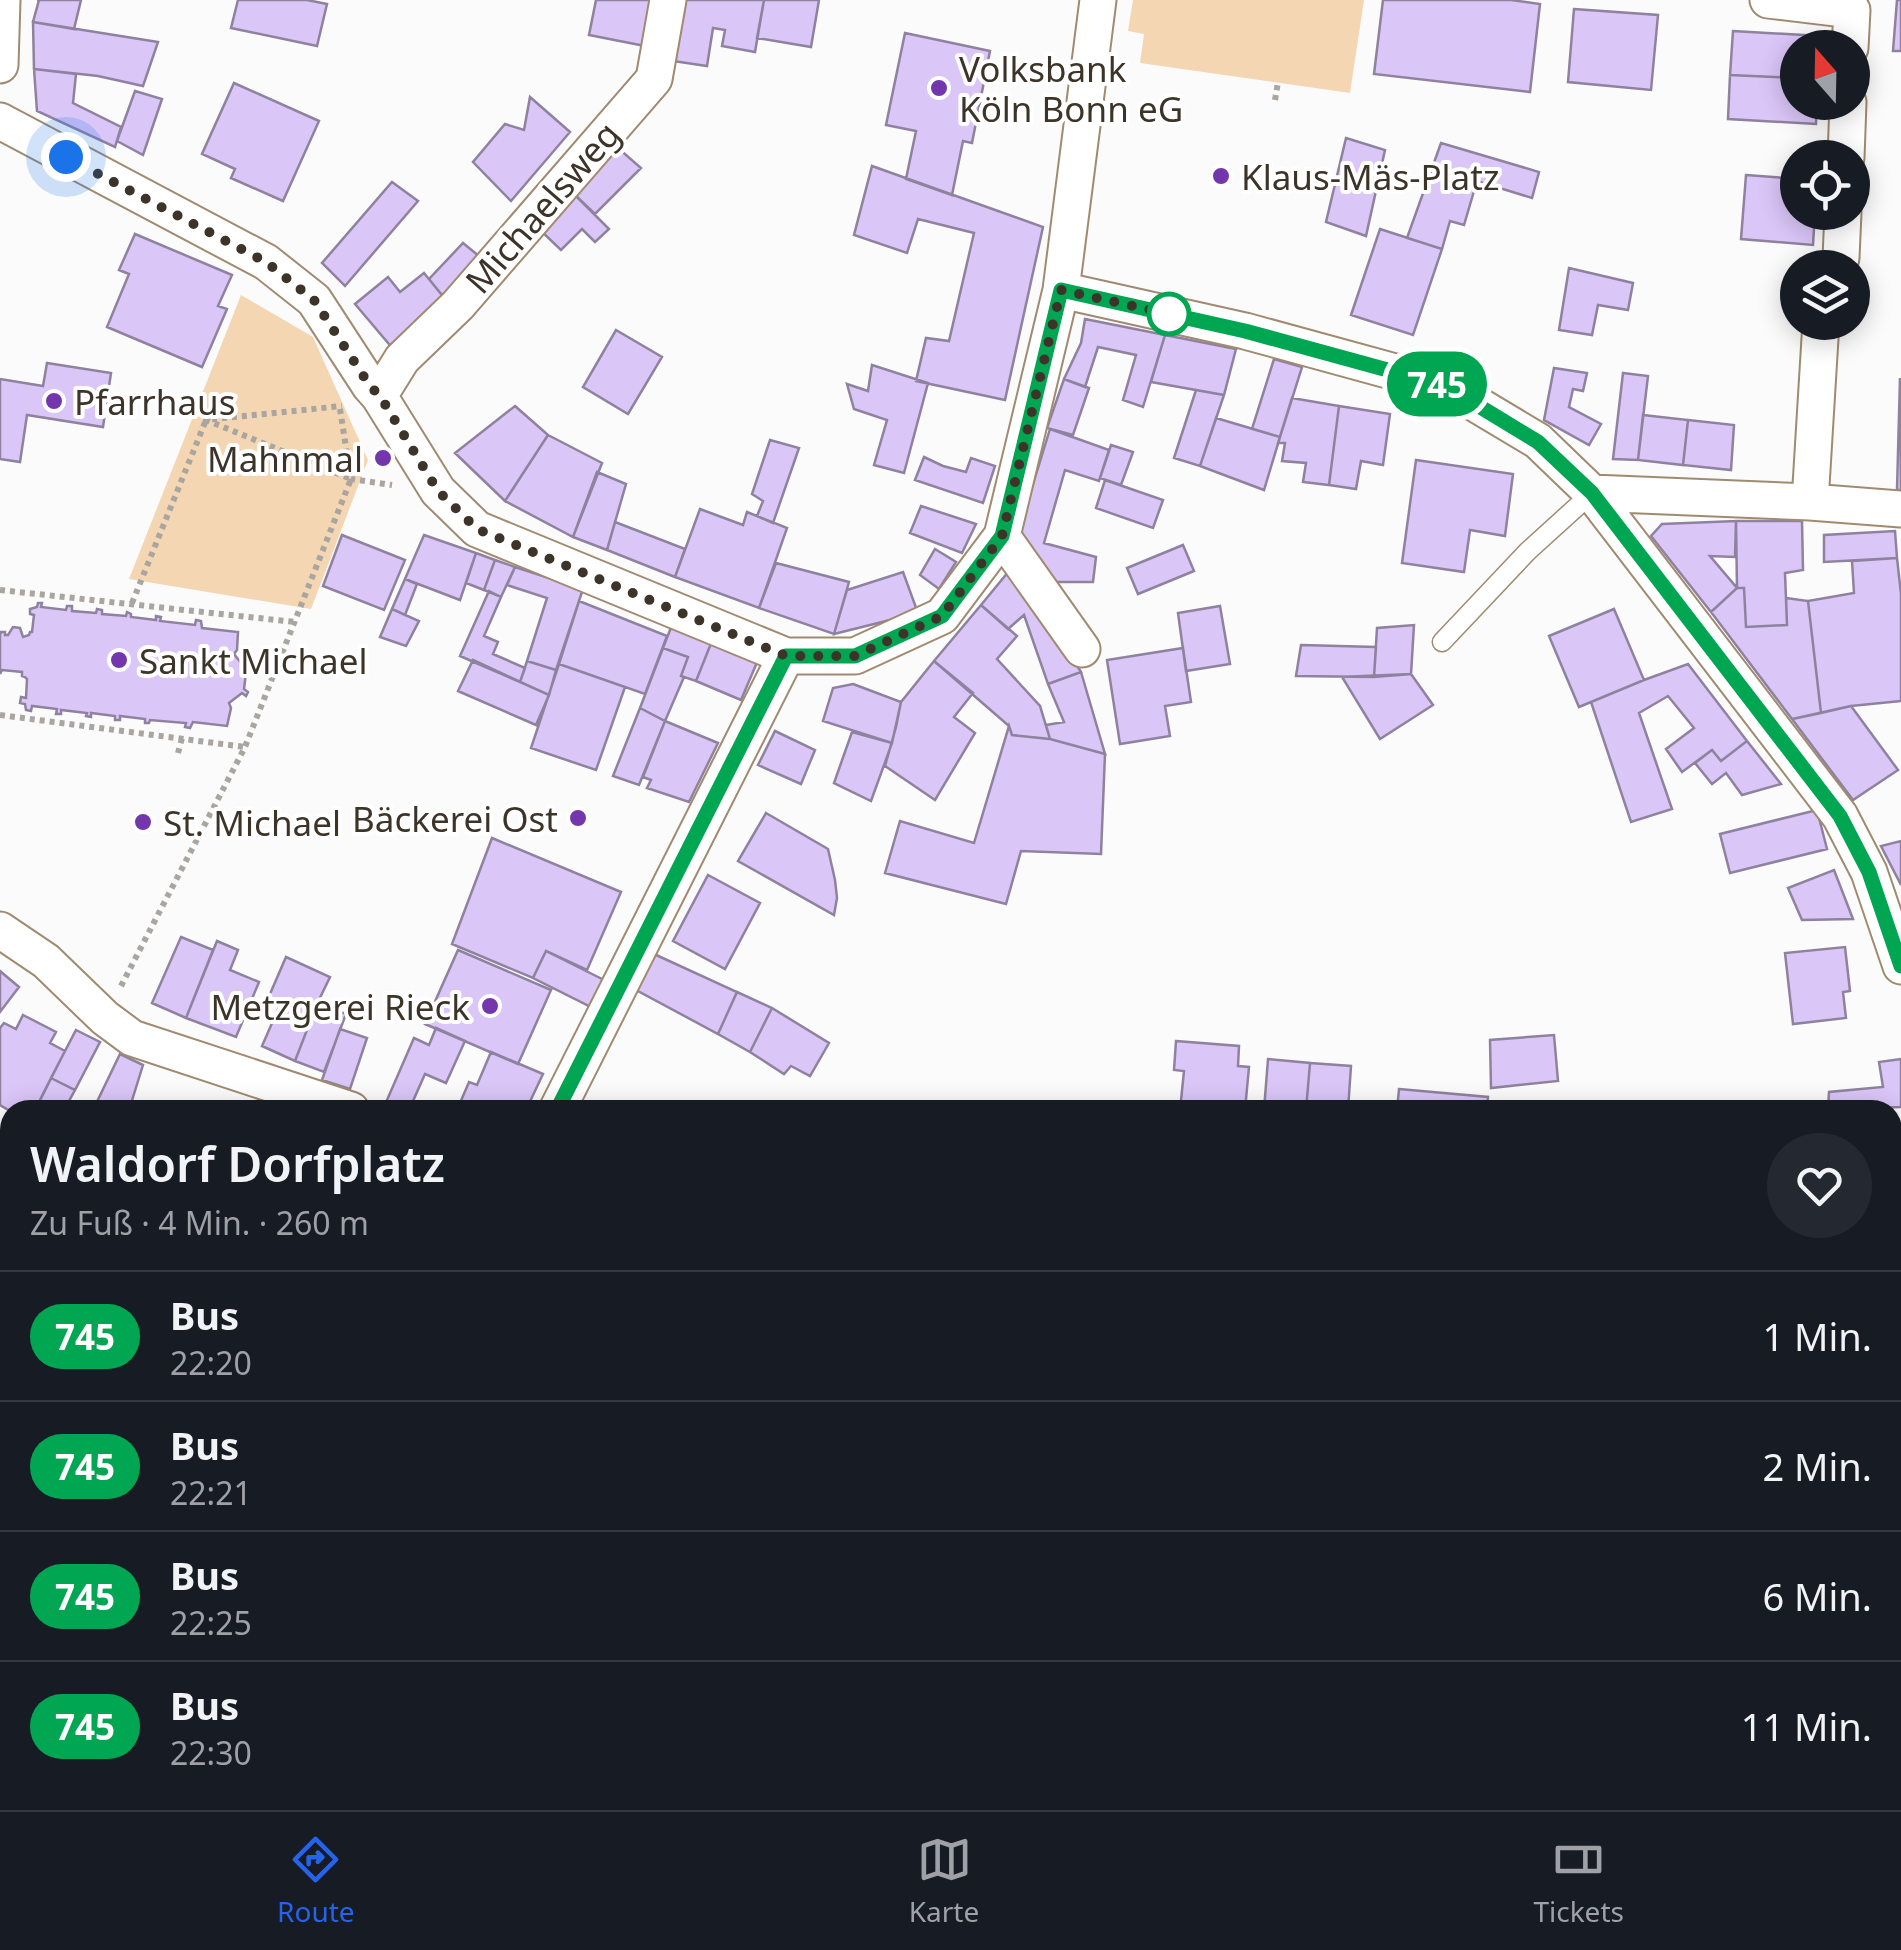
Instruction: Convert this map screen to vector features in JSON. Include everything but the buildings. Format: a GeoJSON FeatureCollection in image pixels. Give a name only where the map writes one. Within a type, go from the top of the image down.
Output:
{"type":"FeatureCollection","features":[{"type":"Feature","properties":{"kind":"street"},"geometry":{"type":"LineString","coordinates":[[0,65],[2,0]]}},
{"type":"Feature","properties":{"kind":"street","name":"Michaelsweg"},"geometry":{"type":"LineString","coordinates":[[380,396],[402,359],[458,305],[654,79],[668,0]]}},
{"type":"Feature","properties":{"kind":"street"},"geometry":{"type":"LineString","coordinates":[[0,122],[266,262],[314,300],[380,396],[438,491],[477,529],[786,656],[855,656],[942,616],[1002,536],[1061,290],[1098,0]]}},
{"type":"Feature","properties":{"kind":"street"},"geometry":{"type":"LineString","coordinates":[[1768,0],[1852,10],[1851,30]]}},
{"type":"Feature","properties":{"kind":"street"},"geometry":{"type":"LineString","coordinates":[[1061,290],[1245,331],[1446,386],[1538,442],[1592,493],[1840,816],[1869,872],[1901,966]]}},
{"type":"Feature","properties":{"kind":"street"},"geometry":{"type":"LineString","coordinates":[[1810,502],[1821,340]]}},
{"type":"Feature","properties":{"kind":"street"},"geometry":{"type":"LineString","coordinates":[[1592,493],[1901,509]]}},
{"type":"Feature","properties":{"kind":"street"},"geometry":{"type":"LineString","coordinates":[[1002,536],[1082,649]]}},
{"type":"Feature","properties":{"kind":"street"},"geometry":{"type":"LineString","coordinates":[[562,1100],[786,656]]}},
{"type":"Feature","properties":{"kind":"street"},"geometry":{"type":"LineString","coordinates":[[0,930],[46,961],[104,1018],[132,1038],[321,1100]]}},
{"type":"Feature","properties":{"kind":"lane"},"geometry":{"type":"LineString","coordinates":[[1442,642],[1528,551],[1592,493]]}},
{"type":"Feature","properties":{"kind":"path"},"geometry":{"type":"LineString","coordinates":[[1276,100],[1278,82]]}},
{"type":"Feature","properties":{"kind":"path"},"geometry":{"type":"LineString","coordinates":[[104,1018],[245,747],[352,480],[340,408],[206,420]]}},
{"type":"Feature","properties":{"kind":"path"},"geometry":{"type":"LineString","coordinates":[[206,420],[352,480]]}},
{"type":"Feature","properties":{"kind":"path"},"geometry":{"type":"LineString","coordinates":[[132,604],[206,420]]}},
{"type":"Feature","properties":{"kind":"path"},"geometry":{"type":"LineString","coordinates":[[0,590],[295,622]]}},
{"type":"Feature","properties":{"kind":"path"},"geometry":{"type":"LineString","coordinates":[[0,715],[245,747]]}},
{"type":"Feature","properties":{"kind":"path"},"geometry":{"type":"LineString","coordinates":[[178,753],[182,738]]}},
{"type":"Feature","properties":{"kind":"shaded area"},"geometry":{"type":"Polygon","coordinates":[[[1133,0],[1364,0],[1350,93],[1140,63],[1144,34],[1128,31],[1133,0]]]}},
{"type":"Feature","properties":{"kind":"shaded area"},"geometry":{"type":"Polygon","coordinates":[[[241,295],[313,337],[368,460],[311,609],[129,579],[241,295]]]}},
{"type":"Feature","properties":{"kind":"bus line","name":"745"},"geometry":{"type":"LineString","coordinates":[[562,1100],[786,656],[855,656],[942,616],[1002,536],[1061,290],[1245,331],[1446,386],[1538,442],[1592,493],[1840,816],[1869,872],[1901,966]]}},
{"type":"Feature","properties":{"kind":"place","name":"Volksbank Köln Bonn eG"},"geometry":{"type":"Point","coordinates":[939,88]}},
{"type":"Feature","properties":{"kind":"place","name":"Klaus-Mäs-Platz"},"geometry":{"type":"Point","coordinates":[1221,176]}},
{"type":"Feature","properties":{"kind":"place","name":"Pfarrhaus"},"geometry":{"type":"Point","coordinates":[54,401]}},
{"type":"Feature","properties":{"kind":"place","name":"Mahnmal"},"geometry":{"type":"Point","coordinates":[383,458]}},
{"type":"Feature","properties":{"kind":"place","name":"Sankt Michael"},"geometry":{"type":"Point","coordinates":[119,660]}},
{"type":"Feature","properties":{"kind":"place","name":"Bäckerei Ost"},"geometry":{"type":"Point","coordinates":[578,818]}},
{"type":"Feature","properties":{"kind":"place","name":"St. Michael"},"geometry":{"type":"Point","coordinates":[143,822]}},
{"type":"Feature","properties":{"kind":"place","name":"Metzgerei Rieck"},"geometry":{"type":"Point","coordinates":[490,1006]}},
{"type":"Feature","properties":{"kind":"route"},"geometry":{"type":"LineString","coordinates":[[66,157],[266,262],[314,300],[380,396],[438,491],[477,529],[786,656],[855,656],[942,616],[1002,536],[1061,290],[1169,314]]}}]}
